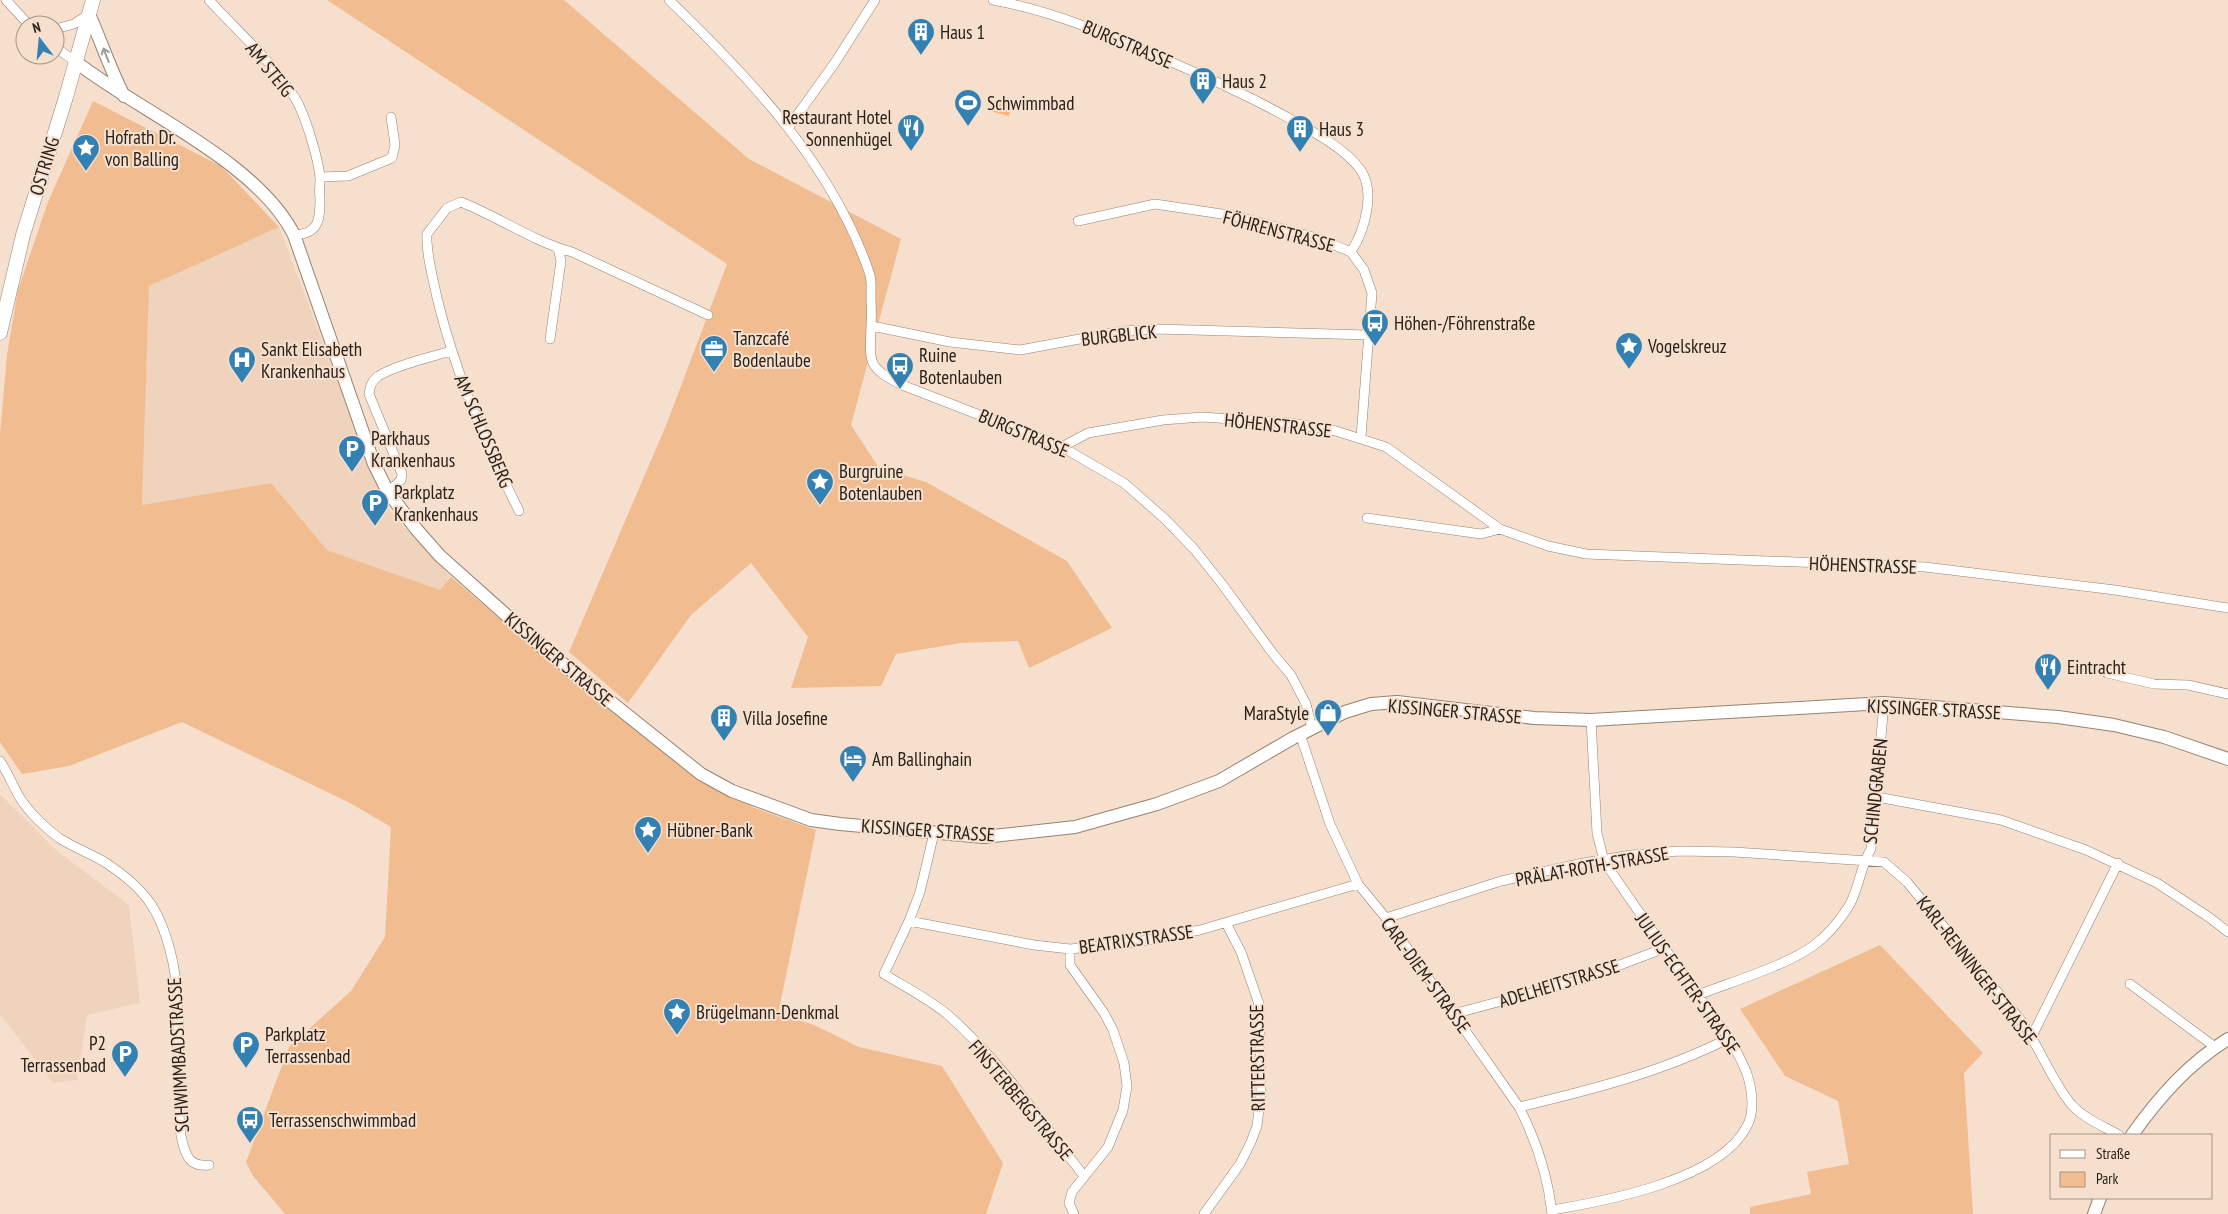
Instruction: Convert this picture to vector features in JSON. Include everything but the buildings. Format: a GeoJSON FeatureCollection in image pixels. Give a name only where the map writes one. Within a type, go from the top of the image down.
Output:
{"type":"FeatureCollection","features":[{"type":"Feature","properties":{"kind":"main road","name":"OSTRING"},"geometry":{"type":"LineString","coordinates":[[0,332],[23,234],[93,0]]}},
{"type":"Feature","properties":{"kind":"street"},"geometry":{"type":"LineString","coordinates":[[6,0],[20,15]]}},
{"type":"Feature","properties":{"kind":"street","name":"AM STEIG"},"geometry":{"type":"LineString","coordinates":[[209,0],[252,45],[294,96],[310,138],[320,177],[321,216],[315,228],[301,235],[294,235]]}},
{"type":"Feature","properties":{"kind":"street","name":"BURGSTRASSE"},"geometry":{"type":"LineString","coordinates":[[669,0],[757,90],[788,128],[827,183],[842,208],[870,274],[872,326],[869,346],[876,368],[885,376],[1062,447],[1124,483],[1165,519],[1194,549],[1222,584],[1291,675],[1306,704],[1312,728]]}},
{"type":"Feature","properties":{"kind":"street"},"geometry":{"type":"LineString","coordinates":[[788,128],[834,64],[875,0]]}},
{"type":"Feature","properties":{"kind":"street","name":"BURGSTRASSE"},"geometry":{"type":"LineString","coordinates":[[993,0],[1088,26],[1264,104],[1324,139],[1347,156],[1361,170],[1368,191],[1368,204],[1358,241],[1351,252]]}},
{"type":"Feature","properties":{"kind":"street"},"geometry":{"type":"LineString","coordinates":[[65,26],[74,24],[89,14],[108,57],[112,73],[124,96]]}},
{"type":"Feature","properties":{"kind":"street"},"geometry":{"type":"LineString","coordinates":[[65,54],[76,62]]}},
{"type":"Feature","properties":{"kind":"street","name":"KISSINGER STRASSE"},"geometry":{"type":"LineString","coordinates":[[76,62],[98,80],[224,160],[252,183],[283,217],[294,235],[357,420],[374,464],[398,508],[428,543],[542,647],[702,774],[732,791],[811,820],[984,837],[1031,834],[1100,821],[1157,804],[1219,781],[1300,734],[1345,712],[1371,704],[1397,702],[1534,718],[1590,720],[1884,703],[2058,717],[2114,725],[2164,737],[2228,759]]}},
{"type":"Feature","properties":{"kind":"street"},"geometry":{"type":"LineString","coordinates":[[320,177],[348,176],[392,158],[396,145],[391,117]]}},
{"type":"Feature","properties":{"kind":"street","name":"AM SCHLOSSBERG"},"geometry":{"type":"LineString","coordinates":[[519,511],[482,436],[450,351],[426,243],[426,234],[447,208],[461,202],[486,212],[558,248],[572,252],[708,315]]}},
{"type":"Feature","properties":{"kind":"street","name":"FÖHRENSTRASSE"},"geometry":{"type":"LineString","coordinates":[[1078,221],[1155,204],[1235,216],[1317,238],[1351,252],[1364,270],[1372,293],[1360,437]]}},
{"type":"Feature","properties":{"kind":"street"},"geometry":{"type":"LineString","coordinates":[[550,339],[560,261],[558,248]]}},
{"type":"Feature","properties":{"kind":"street","name":"BURGBLICK"},"geometry":{"type":"LineString","coordinates":[[872,326],[950,342],[1020,350],[1123,331],[1156,329],[1368,335]]}},
{"type":"Feature","properties":{"kind":"street","name":"AM SCHLOSSBERG"},"geometry":{"type":"LineString","coordinates":[[388,492],[401,480],[402,474],[369,394],[370,385],[376,378],[389,371],[450,351]]}},
{"type":"Feature","properties":{"kind":"street","name":"HÖHENSTRASSE"},"geometry":{"type":"LineString","coordinates":[[1062,447],[1088,434],[1163,420],[1202,417],[1291,423],[1360,437],[1386,447],[1500,529],[1548,546],[1586,554],[1640,558],[1925,567],[2115,590],[2228,608]]}},
{"type":"Feature","properties":{"kind":"street","name":"HÖHENSTRASSE"},"geometry":{"type":"LineString","coordinates":[[1367,518],[1481,534],[1500,529]]}},
{"type":"Feature","properties":{"kind":"street"},"geometry":{"type":"LineString","coordinates":[[2107,673],[2154,684],[2188,685],[2228,694]]}},
{"type":"Feature","properties":{"kind":"street","name":"SCHINDGRABEN"},"geometry":{"type":"LineString","coordinates":[[1698,995],[1792,958],[1813,946],[1832,928],[1849,905],[1864,860],[1871,849],[1884,703]]}},
{"type":"Feature","properties":{"kind":"street","name":"JULIUS-ECHTER-STRASSE"},"geometry":{"type":"LineString","coordinates":[[1552,1212],[1609,1200],[1662,1184],[1690,1173],[1731,1148],[1748,1125],[1752,1103],[1748,1076],[1728,1038],[1604,860],[1597,833],[1590,720]]}},
{"type":"Feature","properties":{"kind":"street","name":"CARL-DIEM-STRASSE"},"geometry":{"type":"LineString","coordinates":[[1300,734],[1330,824],[1358,884],[1386,918],[1519,1106],[1531,1129],[1540,1156],[1552,1212]]}},
{"type":"Feature","properties":{"kind":"street","name":"SCHWIMMBADSTRASSE"},"geometry":{"type":"LineString","coordinates":[[0,761],[21,800],[38,820],[59,838],[103,862],[141,890],[155,910],[172,963],[177,994],[179,1113],[183,1141],[187,1156],[193,1162],[201,1166],[209,1165]]}},
{"type":"Feature","properties":{"kind":"street"},"geometry":{"type":"LineString","coordinates":[[1877,797],[2001,820],[2118,863],[2157,883],[2228,932]]}},
{"type":"Feature","properties":{"kind":"street","name":"FINSTERBERGSTRASSE"},"geometry":{"type":"LineString","coordinates":[[934,833],[920,892],[909,921],[884,974],[930,1001],[949,1016],[994,1062],[1084,1176]]}},
{"type":"Feature","properties":{"kind":"street","name":"PRÄLAT-ROTH-STRASSE"},"geometry":{"type":"LineString","coordinates":[[1386,918],[1501,882],[1583,863],[1631,855],[1679,851],[1734,852],[1864,860]]}},
{"type":"Feature","properties":{"kind":"street","name":"KARL-RENNINGER-STRASSE"},"geometry":{"type":"LineString","coordinates":[[1864,860],[1884,862],[1907,882],[2032,1036],[2072,1105],[2087,1117],[2117,1134]]}},
{"type":"Feature","properties":{"kind":"street"},"geometry":{"type":"LineString","coordinates":[[2032,1036],[2118,863]]}},
{"type":"Feature","properties":{"kind":"street","name":"BEATRIXSTRASSE"},"geometry":{"type":"LineString","coordinates":[[909,921],[1034,945],[1070,949],[1137,942],[1226,923],[1358,884]]}},
{"type":"Feature","properties":{"kind":"street","name":"RITTERSTRASSE"},"geometry":{"type":"LineString","coordinates":[[1204,1214],[1240,1164],[1251,1142],[1257,1126],[1261,1092],[1259,1004],[1241,952],[1226,923]]}},
{"type":"Feature","properties":{"kind":"street","name":"ADELHEITSTRASSE"},"geometry":{"type":"LineString","coordinates":[[1453,1014],[1580,980],[1665,948]]}},
{"type":"Feature","properties":{"kind":"street"},"geometry":{"type":"LineString","coordinates":[[1070,949],[1070,965],[1114,1030],[1124,1063],[1127,1086],[1123,1110],[1108,1147],[1072,1192],[1069,1203],[1074,1214]]}},
{"type":"Feature","properties":{"kind":"street"},"geometry":{"type":"LineString","coordinates":[[2130,984],[2216,1046]]}},
{"type":"Feature","properties":{"kind":"street"},"geometry":{"type":"LineString","coordinates":[[1519,1106],[1570,1095],[1655,1070],[1728,1038]]}},
{"type":"Feature","properties":{"kind":"street"},"geometry":{"type":"LineString","coordinates":[[2133,1134],[2152,1107],[2181,1074],[2216,1046],[2228,1039]]}},
{"type":"Feature","properties":{"kind":"street"},"geometry":{"type":"LineString","coordinates":[[2094,1214],[2100,1199]]}},
{"type":"Feature","properties":{"kind":"shaded area"},"geometry":{"type":"Polygon","coordinates":[[[995,100],[1012,103],[1009,116],[993,112],[995,100]]]}},
{"type":"Feature","properties":{"kind":"shaded area","name":"Sankt Elisabeth Krankenhaus"},"geometry":{"type":"Polygon","coordinates":[[[279,227],[385,506],[451,577],[440,590],[327,550],[271,483],[142,505],[149,285],[279,227]]]}},
{"type":"Feature","properties":{"kind":"shaded area"},"geometry":{"type":"Polygon","coordinates":[[[0,796],[57,851],[129,905],[140,1003],[87,1015],[77,1080],[53,1083],[0,1014],[0,796]]]}},
{"type":"Feature","properties":{"kind":"green space"},"geometry":{"type":"Polygon","coordinates":[[[327,0],[564,0],[749,159],[901,239],[851,425],[879,468],[926,482],[1067,561],[1112,628],[1029,668],[1018,641],[960,643],[896,654],[881,686],[791,688],[808,637],[751,563],[691,615],[628,703],[569,652],[667,423],[727,264],[327,0]]]}},
{"type":"Feature","properties":{"kind":"green space"},"geometry":{"type":"Polygon","coordinates":[[[93,101],[221,166],[279,227],[149,286],[142,505],[271,483],[327,550],[440,590],[451,577],[568,676],[697,779],[755,808],[816,830],[778,1014],[814,1025],[859,1047],[942,1066],[1003,1163],[986,1214],[285,1214],[253,1176],[246,1162],[289,1047],[351,991],[385,937],[391,827],[350,803],[182,722],[69,766],[22,774],[0,742],[0,434],[7,355],[18,290],[48,202],[93,101]]]}},
{"type":"Feature","properties":{"kind":"green space"},"geometry":{"type":"Polygon","coordinates":[[[1880,945],[1983,1053],[1964,1073],[1973,1214],[1750,1214],[1750,1207],[1811,1194],[1807,1172],[1849,1164],[1838,1101],[1785,1076],[1740,1009],[1880,945]]]}},
{"type":"Feature","properties":{"kind":"place","name":"Haus 1"},"geometry":{"type":"Point","coordinates":[921,56]}},
{"type":"Feature","properties":{"kind":"place","name":"Haus 2"},"geometry":{"type":"Point","coordinates":[1203,105]}},
{"type":"Feature","properties":{"kind":"place","name":"Schwimmbad"},"geometry":{"type":"Point","coordinates":[968,127]}},
{"type":"Feature","properties":{"kind":"place","name":"Restaurant Hotel Sonnenhügel"},"geometry":{"type":"Point","coordinates":[911,152]}},
{"type":"Feature","properties":{"kind":"place","name":"Haus 3"},"geometry":{"type":"Point","coordinates":[1300,153]}},
{"type":"Feature","properties":{"kind":"place","name":"Hofrath Dr. von Balling"},"geometry":{"type":"Point","coordinates":[86,172]}},
{"type":"Feature","properties":{"kind":"place","name":"Höhen-/Föhrenstraße"},"geometry":{"type":"Point","coordinates":[1375,347]}},
{"type":"Feature","properties":{"kind":"place","name":"Vogelskreuz"},"geometry":{"type":"Point","coordinates":[1629,370]}},
{"type":"Feature","properties":{"kind":"place","name":"Tanzcafé Bodenlaube"},"geometry":{"type":"Point","coordinates":[714,373]}},
{"type":"Feature","properties":{"kind":"place","name":"Sankt Elisabeth Krankenhaus"},"geometry":{"type":"Point","coordinates":[242,384]}},
{"type":"Feature","properties":{"kind":"place","name":"Ruine Botenlauben"},"geometry":{"type":"Point","coordinates":[900,390]}},
{"type":"Feature","properties":{"kind":"place","name":"Parkhaus Krankenhaus"},"geometry":{"type":"Point","coordinates":[352,473]}},
{"type":"Feature","properties":{"kind":"place","name":"Burgruine Botenlauben"},"geometry":{"type":"Point","coordinates":[820,506]}},
{"type":"Feature","properties":{"kind":"place","name":"Parkplatz Krankenhaus"},"geometry":{"type":"Point","coordinates":[375,527]}},
{"type":"Feature","properties":{"kind":"place","name":"Eintracht"},"geometry":{"type":"Point","coordinates":[2048,691]}},
{"type":"Feature","properties":{"kind":"place","name":"MaraStyle"},"geometry":{"type":"Point","coordinates":[1328,737]}},
{"type":"Feature","properties":{"kind":"place","name":"Villa Josefine"},"geometry":{"type":"Point","coordinates":[724,742]}},
{"type":"Feature","properties":{"kind":"place","name":"Am Ballinghain"},"geometry":{"type":"Point","coordinates":[853,783]}},
{"type":"Feature","properties":{"kind":"place","name":"Hübner-Bank"},"geometry":{"type":"Point","coordinates":[648,854]}},
{"type":"Feature","properties":{"kind":"place","name":"Brügelmann-Denkmal"},"geometry":{"type":"Point","coordinates":[677,1036]}},
{"type":"Feature","properties":{"kind":"place","name":"Parkplatz Terrassenbad"},"geometry":{"type":"Point","coordinates":[246,1069]}},
{"type":"Feature","properties":{"kind":"place","name":"P2 Terrassenbad"},"geometry":{"type":"Point","coordinates":[125,1078]}},
{"type":"Feature","properties":{"kind":"place","name":"Terrassenschwimmbad"},"geometry":{"type":"Point","coordinates":[250,1144]}}]}
